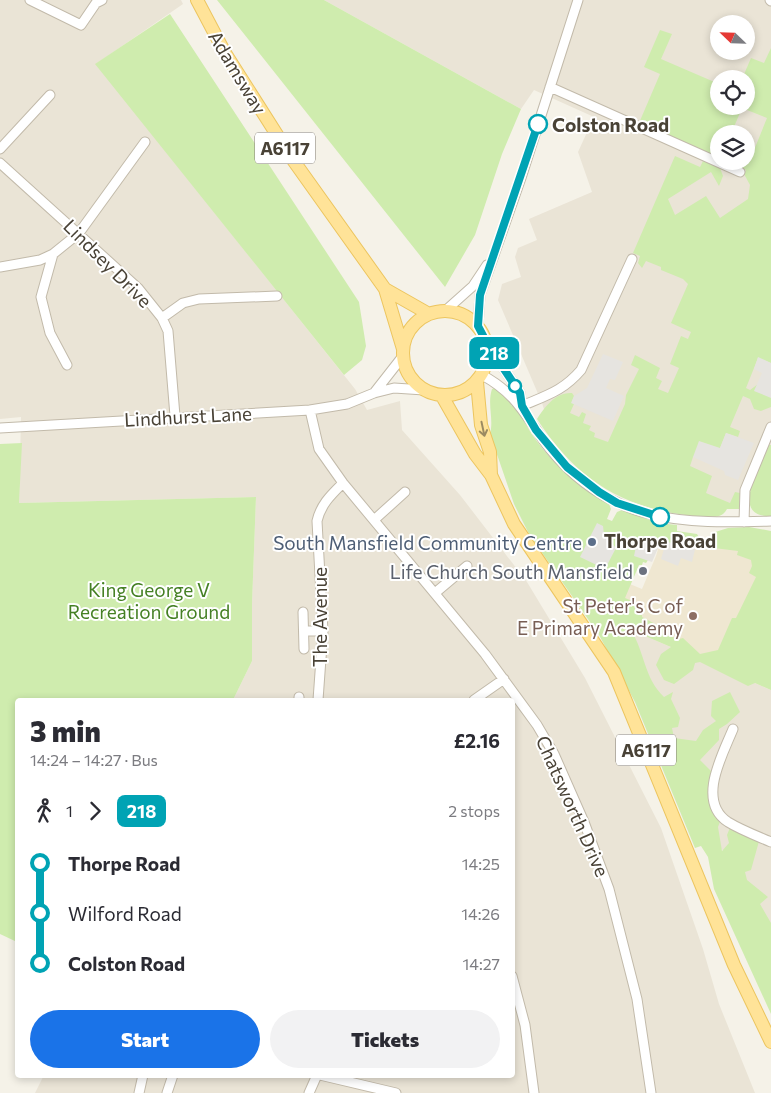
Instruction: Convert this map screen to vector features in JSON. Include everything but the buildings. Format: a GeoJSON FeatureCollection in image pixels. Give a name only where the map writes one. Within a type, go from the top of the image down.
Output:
{"type":"FeatureCollection","features":[{"type":"Feature","properties":{"kind":"main road","name":"Adamsway"},"geometry":{"type":"LineString","coordinates":[[197,0],[225,53],[293,160],[386,289],[403,352]]}},
{"type":"Feature","properties":{"kind":"main road","name":"Adamsway"},"geometry":{"type":"LineString","coordinates":[[386,289],[429,314]]}},
{"type":"Feature","properties":{"kind":"main road"},"geometry":{"type":"LineString","coordinates":[[403,352],[411,328],[429,314],[446,311],[463,315],[478,326],[488,345]]}},
{"type":"Feature","properties":{"kind":"main road","name":"A6117"},"geometry":{"type":"LineString","coordinates":[[488,345],[487,363],[480,378],[481,425],[490,452],[491,475]]}},
{"type":"Feature","properties":{"kind":"main road","name":"A6117"},"geometry":{"type":"LineString","coordinates":[[403,352],[411,378],[424,390]]}},
{"type":"Feature","properties":{"kind":"main road"},"geometry":{"type":"LineString","coordinates":[[424,390],[442,396],[455,395],[467,390],[480,378]]}},
{"type":"Feature","properties":{"kind":"main road","name":"A6117"},"geometry":{"type":"LineString","coordinates":[[442,396],[475,454],[491,475],[514,524],[614,672],[734,965],[771,1042]]}},
{"type":"Feature","properties":{"kind":"street"},"geometry":{"type":"LineString","coordinates":[[30,0],[81,25],[96,3],[102,0]]}},
{"type":"Feature","properties":{"kind":"street"},"geometry":{"type":"LineString","coordinates":[[478,326],[480,295],[522,178],[578,0]]}},
{"type":"Feature","properties":{"kind":"street"},"geometry":{"type":"LineString","coordinates":[[550,87],[740,172]]}},
{"type":"Feature","properties":{"kind":"street"},"geometry":{"type":"LineString","coordinates":[[0,149],[50,95]]}},
{"type":"Feature","properties":{"kind":"street"},"geometry":{"type":"LineString","coordinates":[[0,267],[40,260],[53,254],[79,233],[145,142]]}},
{"type":"Feature","properties":{"kind":"street","name":"Lindsey Drive"},"geometry":{"type":"LineString","coordinates":[[0,163],[138,288],[162,318],[168,331],[175,416]]}},
{"type":"Feature","properties":{"kind":"street"},"geometry":{"type":"LineString","coordinates":[[53,254],[41,297],[50,333],[67,365]]}},
{"type":"Feature","properties":{"kind":"street"},"geometry":{"type":"LineString","coordinates":[[446,311],[473,286],[494,254]]}},
{"type":"Feature","properties":{"kind":"street"},"geometry":{"type":"LineString","coordinates":[[522,406],[559,391],[569,384],[581,370],[632,259]]}},
{"type":"Feature","properties":{"kind":"street"},"geometry":{"type":"LineString","coordinates":[[162,318],[183,303],[199,299],[277,296]]}},
{"type":"Feature","properties":{"kind":"street"},"geometry":{"type":"LineString","coordinates":[[488,345],[520,393],[522,406]]}},
{"type":"Feature","properties":{"kind":"street","name":"Lindhurst Lane"},"geometry":{"type":"LineString","coordinates":[[374,393],[403,352]]}},
{"type":"Feature","properties":{"kind":"street"},"geometry":{"type":"LineString","coordinates":[[480,378],[500,385],[522,406],[550,449],[567,467],[599,492],[617,503],[660,517],[702,522],[771,521]]}},
{"type":"Feature","properties":{"kind":"street","name":"Lindhurst Lane"},"geometry":{"type":"LineString","coordinates":[[0,428],[175,416],[310,410],[347,404],[374,393],[394,388],[424,390]]}},
{"type":"Feature","properties":{"kind":"street","name":"Chatsworth Drive"},"geometry":{"type":"LineString","coordinates":[[310,410],[320,449],[344,483],[504,679],[537,725],[554,754],[584,822],[609,889],[638,1006],[651,1093]]}},
{"type":"Feature","properties":{"kind":"street"},"geometry":{"type":"LineString","coordinates":[[744,522],[745,490],[771,427]]}},
{"type":"Feature","properties":{"kind":"street","name":"The Avenue"},"geometry":{"type":"LineString","coordinates":[[318,698],[323,632],[317,521],[324,503],[344,483]]}},
{"type":"Feature","properties":{"kind":"street"},"geometry":{"type":"LineString","coordinates":[[374,520],[405,492]]}},
{"type":"Feature","properties":{"kind":"street"},"geometry":{"type":"LineString","coordinates":[[435,593],[467,566]]}},
{"type":"Feature","properties":{"kind":"street"},"geometry":{"type":"LineString","coordinates":[[304,612],[304,649]]}},
{"type":"Feature","properties":{"kind":"street"},"geometry":{"type":"LineString","coordinates":[[304,631],[323,632]]}},
{"type":"Feature","properties":{"kind":"street"},"geometry":{"type":"LineString","coordinates":[[477,698],[504,679]]}},
{"type":"Feature","properties":{"kind":"street"},"geometry":{"type":"LineString","coordinates":[[733,729],[714,779],[716,807],[727,822],[771,842]]}},
{"type":"Feature","properties":{"kind":"street"},"geometry":{"type":"LineString","coordinates":[[515,987],[525,1025],[534,1093]]}},
{"type":"Feature","properties":{"kind":"street"},"geometry":{"type":"LineString","coordinates":[[139,1093],[142,1078]]}},
{"type":"Feature","properties":{"kind":"street"},"geometry":{"type":"LineString","coordinates":[[167,1093],[171,1078]]}},
{"type":"Feature","properties":{"kind":"street"},"geometry":{"type":"LineString","coordinates":[[309,1093],[317,1078]]}},
{"type":"Feature","properties":{"kind":"street"},"geometry":{"type":"LineString","coordinates":[[332,1078],[396,1093]]}},
{"type":"Feature","properties":{"kind":"shaded area"},"geometry":{"type":"Polygon","coordinates":[[[0,0],[181,0],[183,4],[96,64],[355,389],[367,410],[400,401],[402,430],[460,495],[527,582],[585,678],[661,828],[703,949],[719,1004],[755,1093],[35,1093],[42,1078],[515,1078],[515,698],[234,698],[252,661],[256,497],[19,503],[21,417],[0,419],[0,0]]]}},
{"type":"Feature","properties":{"kind":"shaded area"},"geometry":{"type":"Polygon","coordinates":[[[324,0],[771,0],[771,505],[694,506],[548,422],[542,403],[498,300],[502,284],[521,277],[515,257],[518,248],[537,240],[529,219],[592,192],[578,152],[594,117],[534,90],[521,109],[324,0]]]}},
{"type":"Feature","properties":{"kind":"shaded area"},"geometry":{"type":"Polygon","coordinates":[[[603,354],[623,362],[615,380],[610,379],[606,388],[624,396],[613,421],[571,403],[574,396],[587,388],[603,354]]]}},
{"type":"Feature","properties":{"kind":"shaded area"},"geometry":{"type":"Polygon","coordinates":[[[758,357],[771,363],[771,398],[754,391],[762,373],[754,369],[758,357]]]}},
{"type":"Feature","properties":{"kind":"shaded area"},"geometry":{"type":"Polygon","coordinates":[[[726,433],[754,443],[738,480],[725,475],[724,471],[693,457],[699,441],[720,448],[726,433]]]}},
{"type":"Feature","properties":{"kind":"shaded area"},"geometry":{"type":"Polygon","coordinates":[[[597,523],[603,526],[604,535],[616,548],[605,569],[580,557],[597,523]]]}},
{"type":"Feature","properties":{"kind":"shaded area","name":"St Peter's C of E Primary Academy"},"geometry":{"type":"Polygon","coordinates":[[[662,536],[745,546],[771,545],[771,690],[622,626],[620,580],[642,589],[662,536]]]}},
{"type":"Feature","properties":{"kind":"shaded area"},"geometry":{"type":"Polygon","coordinates":[[[638,537],[661,541],[652,562],[634,556],[638,537]]]}},
{"type":"Feature","properties":{"kind":"shaded area"},"geometry":{"type":"Polygon","coordinates":[[[666,542],[696,545],[692,562],[681,558],[678,566],[661,559],[666,542]]]}},
{"type":"Feature","properties":{"kind":"shaded area"},"geometry":{"type":"Polygon","coordinates":[[[622,626],[771,690],[771,994],[732,902],[747,861],[707,843],[622,626]]]}},
{"type":"Feature","properties":{"kind":"green space"},"geometry":{"type":"Polygon","coordinates":[[[217,0],[324,0],[521,109],[502,154],[475,235],[445,287],[217,0]]]}},
{"type":"Feature","properties":{"kind":"green space"},"geometry":{"type":"Polygon","coordinates":[[[170,14],[359,302],[366,346],[362,360],[344,375],[95,64],[170,14]]]}},
{"type":"Feature","properties":{"kind":"green space"},"geometry":{"type":"Polygon","coordinates":[[[660,30],[672,34],[661,59],[710,80],[710,115],[739,115],[735,125],[710,125],[710,154],[639,123],[660,74],[644,67],[660,30]]]}},
{"type":"Feature","properties":{"kind":"green space"},"geometry":{"type":"Polygon","coordinates":[[[771,48],[771,363],[758,358],[746,388],[750,390],[762,381],[771,381],[771,407],[761,411],[754,409],[750,399],[743,396],[730,427],[740,431],[738,437],[726,433],[720,448],[693,457],[690,466],[712,476],[706,493],[730,503],[735,492],[740,493],[739,509],[727,509],[721,515],[712,517],[668,512],[644,506],[623,498],[585,474],[568,459],[537,419],[547,405],[560,395],[572,393],[574,396],[572,402],[574,404],[570,413],[579,417],[582,412],[586,414],[583,423],[591,426],[589,430],[595,433],[594,437],[608,442],[625,404],[626,395],[639,369],[631,365],[635,355],[660,368],[656,378],[662,381],[658,389],[668,393],[679,368],[670,364],[681,336],[688,339],[691,332],[671,323],[688,284],[683,279],[661,270],[661,267],[646,261],[642,268],[638,263],[640,256],[633,253],[675,156],[700,167],[703,161],[710,164],[710,170],[721,170],[723,176],[719,186],[711,172],[668,199],[675,215],[706,196],[720,218],[748,199],[750,185],[744,174],[746,170],[755,170],[755,148],[767,118],[755,113],[755,70],[746,70],[750,60],[764,63],[771,48]]]}},
{"type":"Feature","properties":{"kind":"green space"},"geometry":{"type":"Polygon","coordinates":[[[495,388],[507,397],[512,406],[516,406],[533,436],[554,462],[566,474],[609,504],[611,509],[607,519],[612,521],[617,512],[622,510],[658,523],[677,525],[677,531],[697,534],[700,539],[693,546],[648,542],[645,558],[648,560],[646,563],[643,562],[642,565],[639,565],[625,598],[642,605],[642,617],[663,628],[662,634],[679,639],[683,638],[700,654],[718,650],[732,618],[736,618],[756,577],[749,573],[752,566],[751,560],[737,555],[738,551],[714,548],[705,544],[712,533],[728,528],[749,527],[771,531],[771,690],[755,683],[748,686],[700,662],[695,663],[693,670],[674,684],[664,680],[656,665],[661,654],[671,647],[631,630],[648,674],[657,690],[664,697],[673,692],[671,699],[680,718],[678,727],[672,728],[674,738],[696,741],[703,730],[716,721],[711,716],[712,701],[730,692],[740,712],[719,729],[719,740],[700,760],[713,773],[721,819],[718,827],[722,851],[729,843],[727,835],[731,825],[761,834],[751,870],[745,872],[747,880],[768,897],[760,904],[771,923],[771,1014],[714,889],[708,857],[701,846],[695,848],[635,702],[599,635],[529,534],[514,504],[490,434],[491,395],[492,389],[495,388]]]}},
{"type":"Feature","properties":{"kind":"green space","name":"King George V Recreation Ground"},"geometry":{"type":"Polygon","coordinates":[[[22,443],[19,503],[256,497],[252,661],[234,698],[15,698],[15,941],[0,934],[0,444],[22,443]]]}},
{"type":"Feature","properties":{"kind":"green space"},"geometry":{"type":"Polygon","coordinates":[[[769,445],[771,445],[771,516],[758,514],[751,508],[749,499],[755,476],[769,445]]]}},
{"type":"Feature","properties":{"kind":"bus line","name":"218"},"geometry":{"type":"LineString","coordinates":[[538,124],[522,178],[480,295],[478,326],[488,345],[520,393],[522,406],[536,430],[567,467],[599,492],[617,503],[660,517]]}},
{"type":"Feature","properties":{"kind":"place","name":"Colston Road"},"geometry":{"type":"Point","coordinates":[538,124]}},
{"type":"Feature","properties":{"kind":"place","name":"Thorpe Road"},"geometry":{"type":"Point","coordinates":[660,517]}},
{"type":"Feature","properties":{"kind":"place","name":"South Mansfield Community Centre"},"geometry":{"type":"Point","coordinates":[592,542]}},
{"type":"Feature","properties":{"kind":"place","name":"Life Church South Mansfield"},"geometry":{"type":"Point","coordinates":[643,571]}},
{"type":"Feature","properties":{"kind":"place","name":"St Peter's C of E Primary Academy"},"geometry":{"type":"Point","coordinates":[693,616]}}]}
